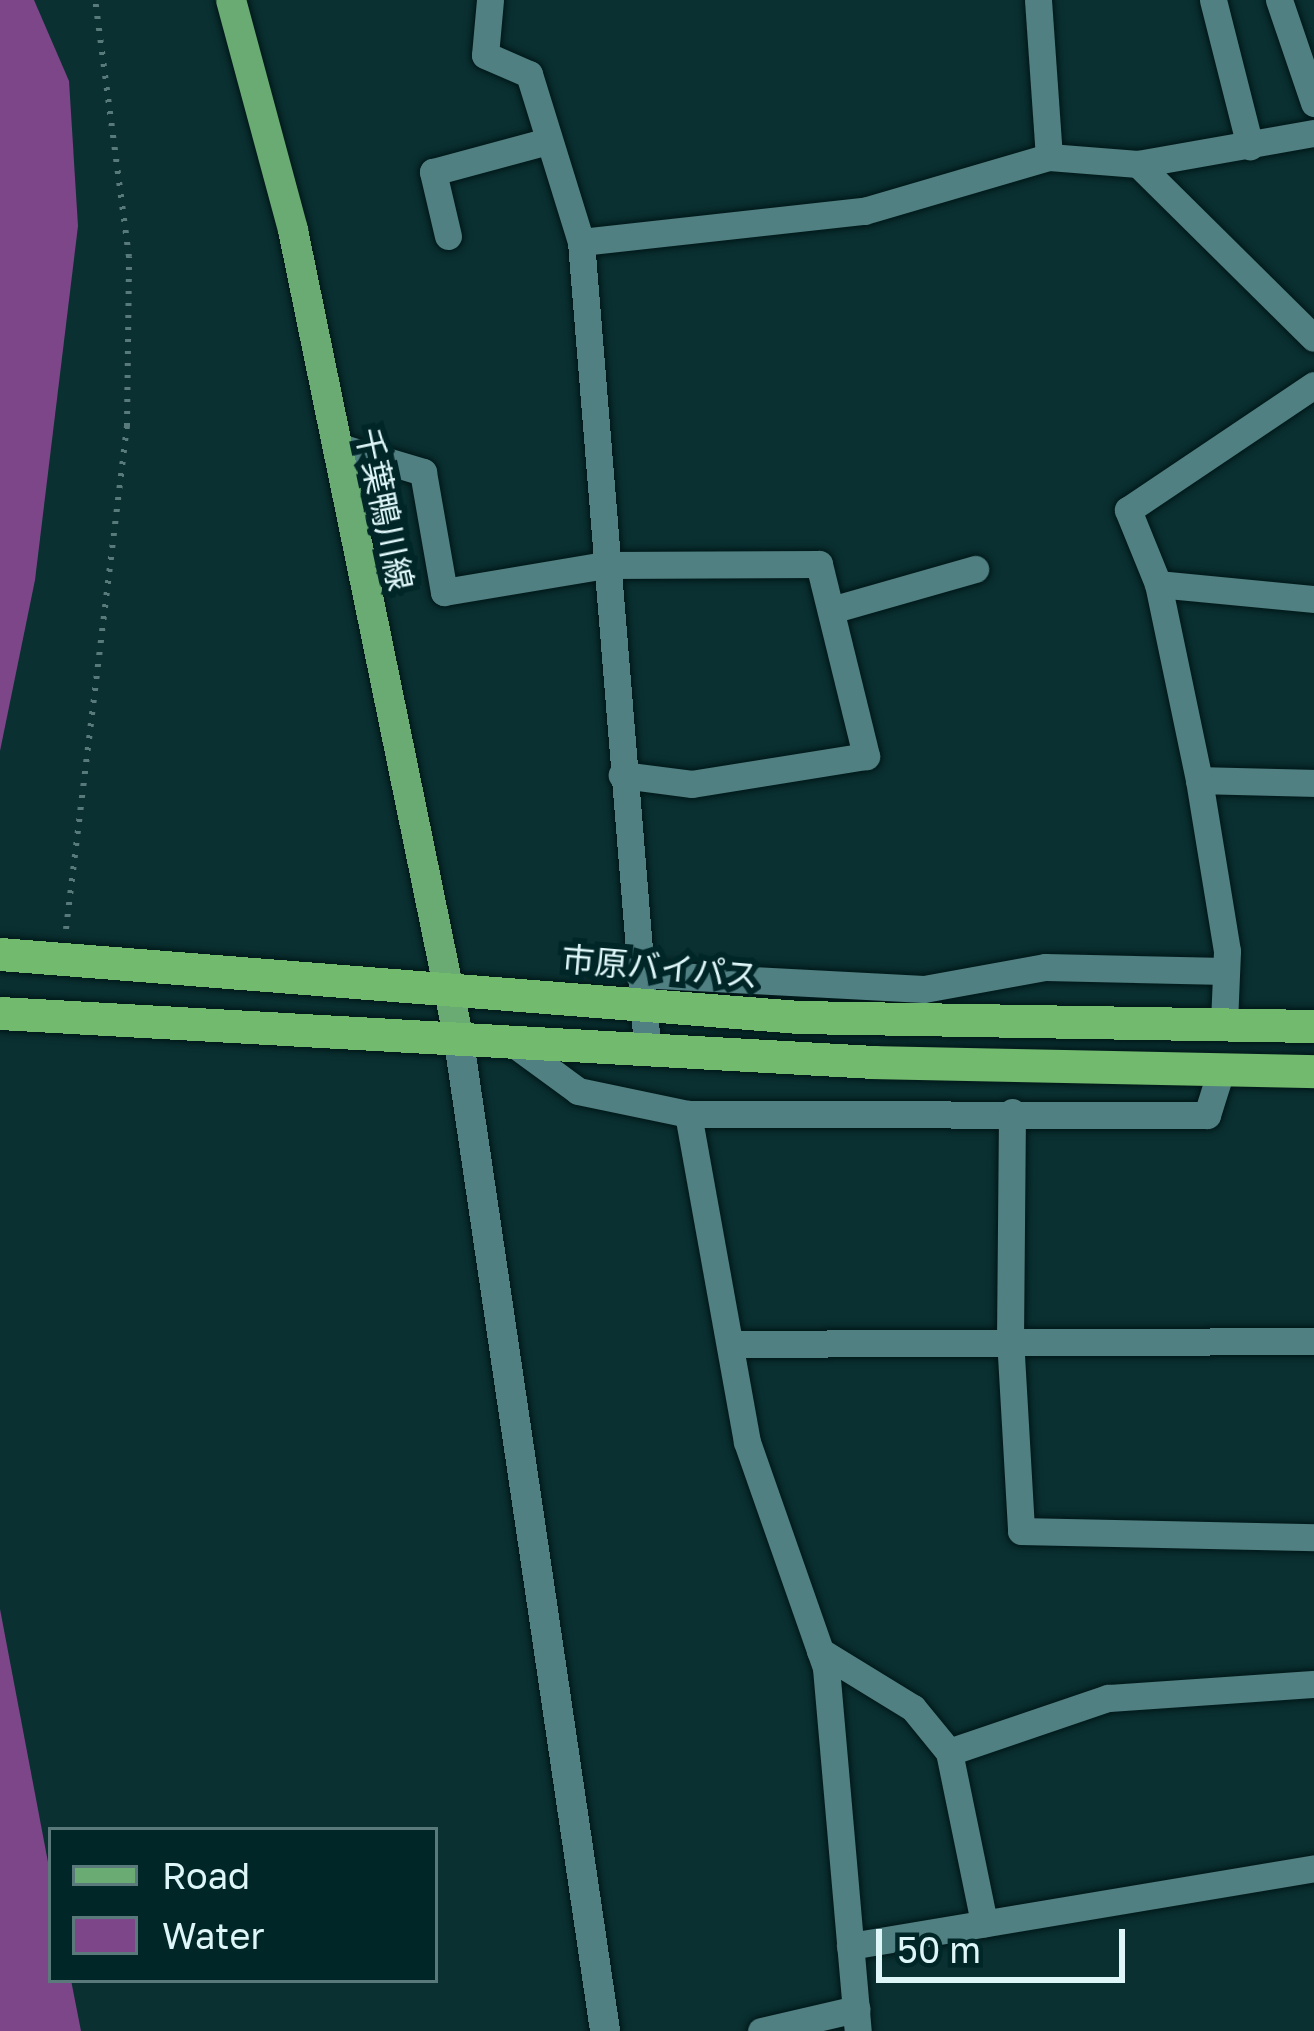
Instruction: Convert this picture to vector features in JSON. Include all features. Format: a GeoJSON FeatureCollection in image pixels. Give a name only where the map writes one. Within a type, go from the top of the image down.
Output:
{"type":"FeatureCollection","features":[{"type":"Feature","properties":{"kind":"highway","name":"市原バイパス"},"geometry":{"type":"LineString","coordinates":[[0,954],[454,985],[639,991],[936,1023],[1314,1026]]}},
{"type":"Feature","properties":{"kind":"highway"},"geometry":{"type":"LineString","coordinates":[[0,1013],[874,1061],[1314,1071]]}},
{"type":"Feature","properties":{"kind":"main road","name":"千葉鴨川線"},"geometry":{"type":"LineString","coordinates":[[231,0],[293,230],[454,985],[458,1035]]}},
{"type":"Feature","properties":{"kind":"street"},"geometry":{"type":"LineString","coordinates":[[490,0],[485,55],[529,74],[580,242],[647,1047]]}},
{"type":"Feature","properties":{"kind":"street"},"geometry":{"type":"LineString","coordinates":[[1038,0],[1049,157]]}},
{"type":"Feature","properties":{"kind":"street"},"geometry":{"type":"LineString","coordinates":[[1213,0],[1250,146]]}},
{"type":"Feature","properties":{"kind":"street"},"geometry":{"type":"LineString","coordinates":[[1279,0],[1314,103]]}},
{"type":"Feature","properties":{"kind":"street"},"geometry":{"type":"LineString","coordinates":[[580,242],[865,211],[1049,157],[1138,164],[1314,133]]}},
{"type":"Feature","properties":{"kind":"street"},"geometry":{"type":"LineString","coordinates":[[448,236],[433,172],[548,142]]}},
{"type":"Feature","properties":{"kind":"street"},"geometry":{"type":"LineString","coordinates":[[1138,164],[1314,338]]}},
{"type":"Feature","properties":{"kind":"street"},"geometry":{"type":"LineString","coordinates":[[1224,1023],[1226,971],[1199,780],[1157,584],[1128,510],[1314,385]]}},
{"type":"Feature","properties":{"kind":"street"},"geometry":{"type":"LineString","coordinates":[[336,446],[423,472],[444,592],[606,565],[819,564],[866,756],[692,784],[622,775]]}},
{"type":"Feature","properties":{"kind":"street"},"geometry":{"type":"LineString","coordinates":[[830,610],[975,568]]}},
{"type":"Feature","properties":{"kind":"street"},"geometry":{"type":"LineString","coordinates":[[1157,584],[1314,598]]}},
{"type":"Feature","properties":{"kind":"street"},"geometry":{"type":"LineString","coordinates":[[1199,780],[1314,782]]}},
{"type":"Feature","properties":{"kind":"street"},"geometry":{"type":"LineString","coordinates":[[639,991],[924,988],[1045,967],[1226,971]]}},
{"type":"Feature","properties":{"kind":"street"},"geometry":{"type":"LineString","coordinates":[[458,1035],[605,2031]]}},
{"type":"Feature","properties":{"kind":"street"},"geometry":{"type":"LineString","coordinates":[[507,1038],[578,1091],[688,1114],[1207,1115],[1222,1067]]}},
{"type":"Feature","properties":{"kind":"street"},"geometry":{"type":"LineString","coordinates":[[1012,1112],[1010,1338],[1022,1531],[1314,1537]]}},
{"type":"Feature","properties":{"kind":"street"},"geometry":{"type":"LineString","coordinates":[[688,1114],[747,1442],[820,1651],[857,2020],[761,2031]]}},
{"type":"Feature","properties":{"kind":"street"},"geometry":{"type":"LineString","coordinates":[[733,1344],[1010,1338],[1314,1341]]}},
{"type":"Feature","properties":{"kind":"street"},"geometry":{"type":"LineString","coordinates":[[820,1651],[913,1708],[950,1752],[984,1923]]}},
{"type":"Feature","properties":{"kind":"street"},"geometry":{"type":"LineString","coordinates":[[950,1752],[1108,1698],[1314,1684]]}},
{"type":"Feature","properties":{"kind":"street"},"geometry":{"type":"LineString","coordinates":[[850,1946],[1314,1868]]}},
{"type":"Feature","properties":{"kind":"path"},"geometry":{"type":"LineString","coordinates":[[63,957],[127,426],[129,257],[94,0]]}},
{"type":"Feature","properties":{"kind":"water"},"geometry":{"type":"Polygon","coordinates":[[[0,0],[34,0],[69,81],[78,226],[35,580],[0,751],[0,0]]]}},
{"type":"Feature","properties":{"kind":"water"},"geometry":{"type":"Polygon","coordinates":[[[0,1609],[48,1862],[48,1983],[72,1983],[81,2031],[0,2031],[0,1609]]]}}]}
